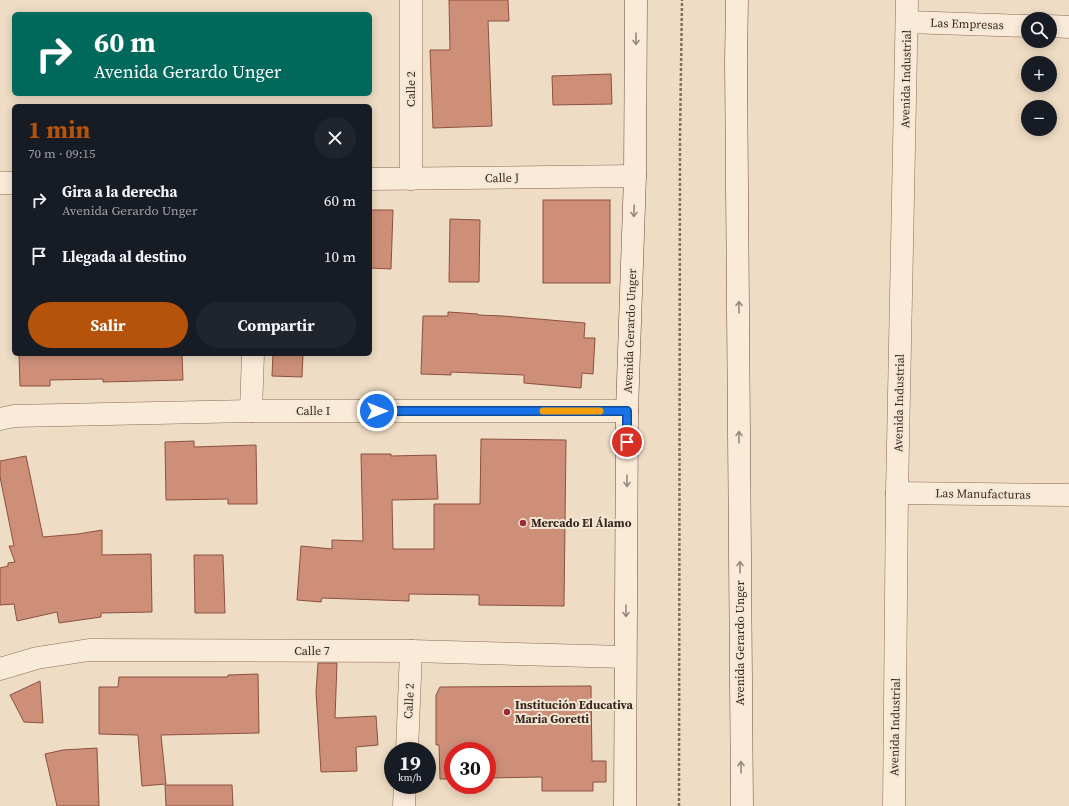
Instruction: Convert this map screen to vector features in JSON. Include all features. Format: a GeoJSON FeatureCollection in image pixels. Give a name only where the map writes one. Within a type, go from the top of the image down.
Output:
{"type":"FeatureCollection","features":[{"type":"Feature","properties":{"kind":"street","name":"Calle 2"},"geometry":{"type":"LineString","coordinates":[[411,0],[411,179]]}},
{"type":"Feature","properties":{"kind":"street","name":"Avenida Gerardo Unger"},"geometry":{"type":"LineString","coordinates":[[625,806],[627,411],[635,176],[636,0]]}},
{"type":"Feature","properties":{"kind":"street","name":"Avenida Gerardo Unger"},"geometry":{"type":"LineString","coordinates":[[737,0],[736,69],[742,806]]}},
{"type":"Feature","properties":{"kind":"street","name":"Avenida Industrial"},"geometry":{"type":"LineString","coordinates":[[894,806],[897,493],[907,0]]}},
{"type":"Feature","properties":{"kind":"street","name":"Las Empresas"},"geometry":{"type":"LineString","coordinates":[[907,22],[1021,26]]}},
{"type":"Feature","properties":{"kind":"street"},"geometry":{"type":"LineString","coordinates":[[1057,26],[1069,27]]}},
{"type":"Feature","properties":{"kind":"street","name":"Calle J"},"geometry":{"type":"LineString","coordinates":[[372,179],[635,176]]}},
{"type":"Feature","properties":{"kind":"street"},"geometry":{"type":"LineString","coordinates":[[0,183],[12,183]]}},
{"type":"Feature","properties":{"kind":"street"},"geometry":{"type":"LineString","coordinates":[[251,411],[252,356]]}},
{"type":"Feature","properties":{"kind":"street","name":"Calle I"},"geometry":{"type":"LineString","coordinates":[[5,417],[251,411],[627,411]]}},
{"type":"Feature","properties":{"kind":"street","name":"Las Manufacturas"},"geometry":{"type":"LineString","coordinates":[[897,493],[1069,495]]}},
{"type":"Feature","properties":{"kind":"street","name":"Calle 7"},"geometry":{"type":"LineString","coordinates":[[0,669],[37,658],[89,650],[411,651],[625,657]]}},
{"type":"Feature","properties":{"kind":"street","name":"Calle 2"},"geometry":{"type":"LineString","coordinates":[[406,742],[411,651]]}},
{"type":"Feature","properties":{"kind":"street"},"geometry":{"type":"LineString","coordinates":[[404,806],[405,794]]}},
{"type":"Feature","properties":{"kind":"path"},"geometry":{"type":"LineString","coordinates":[[679,806],[680,137],[682,0]]}},
{"type":"Feature","properties":{"kind":"building"},"geometry":{"type":"Polygon","coordinates":[[[449,0],[508,0],[509,21],[488,21],[492,126],[433,128],[430,50],[450,50],[449,0]]]}},
{"type":"Feature","properties":{"kind":"building"},"geometry":{"type":"Polygon","coordinates":[[[611,74],[612,104],[553,105],[552,76],[611,74]]]}},
{"type":"Feature","properties":{"kind":"building"},"geometry":{"type":"Polygon","coordinates":[[[543,200],[610,200],[610,283],[543,283],[543,200]]]}},
{"type":"Feature","properties":{"kind":"building"},"geometry":{"type":"Polygon","coordinates":[[[372,210],[393,210],[391,269],[372,268],[372,210]]]}},
{"type":"Feature","properties":{"kind":"building"},"geometry":{"type":"Polygon","coordinates":[[[450,219],[480,220],[479,282],[449,282],[450,219]]]}},
{"type":"Feature","properties":{"kind":"building"},"geometry":{"type":"Polygon","coordinates":[[[448,312],[585,323],[584,338],[595,338],[593,374],[582,373],[581,388],[524,383],[524,375],[451,372],[451,375],[421,374],[423,316],[448,316],[448,312]]]}},
{"type":"Feature","properties":{"kind":"building"},"geometry":{"type":"Polygon","coordinates":[[[19,356],[182,356],[183,380],[103,382],[103,379],[50,380],[50,386],[20,386],[19,356]]]}},
{"type":"Feature","properties":{"kind":"building"},"geometry":{"type":"Polygon","coordinates":[[[273,356],[303,356],[302,377],[272,376],[273,356]]]}},
{"type":"Feature","properties":{"kind":"building"},"geometry":{"type":"Polygon","coordinates":[[[481,439],[566,440],[564,606],[479,605],[479,595],[409,594],[409,601],[322,598],[321,602],[297,600],[301,546],[332,549],[332,540],[363,541],[361,454],[391,454],[391,456],[436,455],[438,499],[392,500],[393,549],[434,549],[434,504],[480,504],[481,439]]]}},
{"type":"Feature","properties":{"kind":"building"},"geometry":{"type":"Polygon","coordinates":[[[194,441],[194,447],[256,445],[257,504],[228,504],[228,499],[166,500],[165,442],[194,441]]]}},
{"type":"Feature","properties":{"kind":"building"},"geometry":{"type":"Polygon","coordinates":[[[26,456],[43,537],[102,530],[102,555],[151,554],[152,612],[101,613],[101,617],[59,623],[57,612],[17,621],[14,604],[0,605],[0,568],[8,566],[8,563],[15,562],[9,546],[14,546],[0,477],[0,461],[26,456]]]}},
{"type":"Feature","properties":{"kind":"building"},"geometry":{"type":"Polygon","coordinates":[[[194,555],[223,555],[225,613],[195,613],[194,555]]]}},
{"type":"Feature","properties":{"kind":"building"},"geometry":{"type":"Polygon","coordinates":[[[318,663],[337,663],[335,718],[376,716],[378,745],[356,747],[357,771],[321,772],[316,692],[318,663]]]}},
{"type":"Feature","properties":{"kind":"building"},"geometry":{"type":"Polygon","coordinates":[[[258,674],[259,733],[161,735],[166,784],[142,786],[138,735],[99,734],[99,687],[118,687],[119,677],[228,677],[228,675],[258,674]]]}},
{"type":"Feature","properties":{"kind":"building"},"geometry":{"type":"Polygon","coordinates":[[[40,681],[43,723],[24,722],[10,695],[40,681]]]}},
{"type":"Feature","properties":{"kind":"building"},"geometry":{"type":"Polygon","coordinates":[[[591,686],[592,761],[606,761],[606,782],[593,782],[593,791],[542,791],[542,777],[496,778],[496,742],[444,742],[444,779],[440,779],[439,745],[436,745],[436,695],[440,687],[591,686]]]}},
{"type":"Feature","properties":{"kind":"building"},"geometry":{"type":"Polygon","coordinates":[[[97,748],[99,806],[57,806],[45,754],[63,750],[97,748]]]}},
{"type":"Feature","properties":{"kind":"building"},"geometry":{"type":"Polygon","coordinates":[[[165,785],[232,785],[233,806],[166,806],[165,785]]]}},
{"type":"Feature","properties":{"kind":"slow traffic"},"geometry":{"type":"LineString","coordinates":[[543,411],[600,411]]}},
{"type":"Feature","properties":{"kind":"place","name":"Mercado El Álamo"},"geometry":{"type":"Point","coordinates":[523,523]}},
{"type":"Feature","properties":{"kind":"place","name":"Institución Educativa Maria Goretti"},"geometry":{"type":"Point","coordinates":[507,712]}},
{"type":"Feature","properties":{"kind":"route"},"geometry":{"type":"LineString","coordinates":[[377,411],[627,411],[627,442]]}}]}
